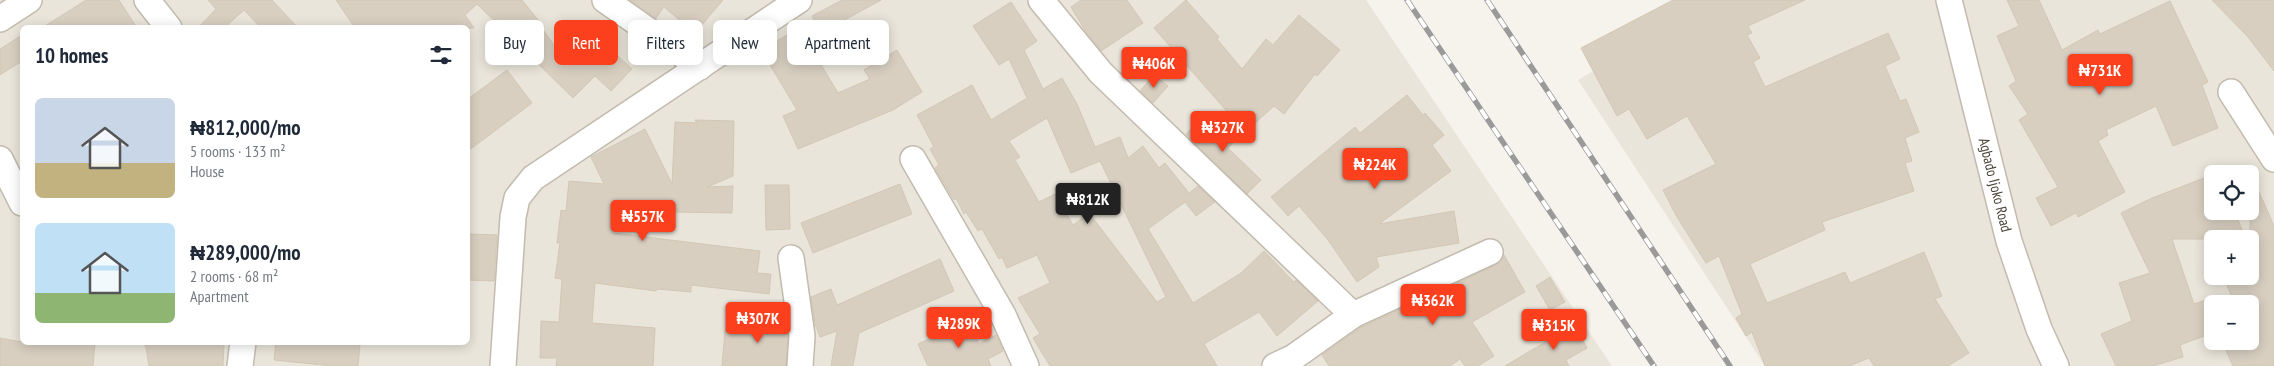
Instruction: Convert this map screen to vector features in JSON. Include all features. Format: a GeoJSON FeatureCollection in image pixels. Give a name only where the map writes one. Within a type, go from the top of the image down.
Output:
{"type":"FeatureCollection","features":[{"type":"Feature","properties":{"kind":"street"},"geometry":{"type":"LineString","coordinates":[[0,19],[29,0]]}},
{"type":"Feature","properties":{"kind":"street"},"geometry":{"type":"LineString","coordinates":[[147,0],[167,25]]}},
{"type":"Feature","properties":{"kind":"street"},"geometry":{"type":"LineString","coordinates":[[605,0],[700,67]]}},
{"type":"Feature","properties":{"kind":"street"},"geometry":{"type":"LineString","coordinates":[[504,366],[513,217],[517,198],[533,178],[800,0]]}},
{"type":"Feature","properties":{"kind":"street"},"geometry":{"type":"LineString","coordinates":[[1041,0],[1101,73],[1353,315]]}},
{"type":"Feature","properties":{"kind":"street","name":"Agbado Ijoko Road"},"geometry":{"type":"LineString","coordinates":[[1949,0],[2012,249],[2039,329],[2056,366]]}},
{"type":"Feature","properties":{"kind":"street"},"geometry":{"type":"LineString","coordinates":[[2231,92],[2274,159]]}},
{"type":"Feature","properties":{"kind":"street"},"geometry":{"type":"LineString","coordinates":[[913,158],[1003,315],[1026,366]]}},
{"type":"Feature","properties":{"kind":"street"},"geometry":{"type":"LineString","coordinates":[[0,159],[20,199]]}},
{"type":"Feature","properties":{"kind":"street"},"geometry":{"type":"LineString","coordinates":[[1289,363],[1353,315],[1490,252]]}},
{"type":"Feature","properties":{"kind":"street"},"geometry":{"type":"LineString","coordinates":[[791,258],[802,336],[800,366]]}},
{"type":"Feature","properties":{"kind":"street"},"geometry":{"type":"LineString","coordinates":[[240,366],[243,345]]}},
{"type":"Feature","properties":{"kind":"shaded area"},"geometry":{"type":"Polygon","coordinates":[[[0,0],[1366,0],[1612,366],[0,366],[0,0]]]}},
{"type":"Feature","properties":{"kind":"shaded area"},"geometry":{"type":"Polygon","coordinates":[[[1715,0],[2274,0],[2274,366],[1765,366],[1578,80],[1715,0]]]}},
{"type":"Feature","properties":{"kind":"building"},"geometry":{"type":"Polygon","coordinates":[[[86,0],[119,0],[135,25],[47,25],[86,0]]]}},
{"type":"Feature","properties":{"kind":"building"},"geometry":{"type":"Polygon","coordinates":[[[208,0],[272,0],[295,25],[258,25],[244,10],[227,25],[201,25],[216,9],[208,0]]]}},
{"type":"Feature","properties":{"kind":"building"},"geometry":{"type":"Polygon","coordinates":[[[336,0],[522,0],[538,20],[493,20],[477,4],[465,15],[474,28],[470,28],[470,25],[353,25],[336,0]]]}},
{"type":"Feature","properties":{"kind":"building"},"geometry":{"type":"Polygon","coordinates":[[[630,0],[723,0],[703,24],[703,20],[680,20],[664,7],[656,18],[630,0]]]}},
{"type":"Feature","properties":{"kind":"building"},"geometry":{"type":"Polygon","coordinates":[[[842,0],[881,0],[845,20],[814,20],[812,16],[842,0]]]}},
{"type":"Feature","properties":{"kind":"building"},"geometry":{"type":"Polygon","coordinates":[[[1081,0],[1127,0],[1143,23],[1101,51],[1086,32],[1071,7],[1081,0]]]}},
{"type":"Feature","properties":{"kind":"building"},"geometry":{"type":"Polygon","coordinates":[[[1186,0],[1219,37],[1217,39],[1242,69],[1266,39],[1273,45],[1299,15],[1340,50],[1317,76],[1315,74],[1284,114],[1274,106],[1245,132],[1154,28],[1186,0]]]}},
{"type":"Feature","properties":{"kind":"building"},"geometry":{"type":"Polygon","coordinates":[[[1673,0],[1805,0],[1748,26],[1752,33],[1747,35],[1760,58],[1753,62],[1765,87],[1888,33],[1900,59],[1885,66],[1900,101],[1906,99],[1919,132],[1905,138],[1912,161],[1905,163],[1914,191],[1822,222],[1825,230],[1750,264],[1767,303],[1845,272],[1850,283],[1924,252],[1942,296],[1935,299],[1969,353],[1948,366],[1874,366],[1869,358],[1849,366],[1765,366],[1752,332],[1746,336],[1736,318],[1742,314],[1719,256],[1706,263],[1677,217],[1663,190],[1716,164],[1687,116],[1647,139],[1629,109],[1617,116],[1581,48],[1673,0]]]}},
{"type":"Feature","properties":{"kind":"building"},"geometry":{"type":"Polygon","coordinates":[[[2007,0],[2039,0],[2062,50],[2098,30],[2100,34],[2170,1],[2208,82],[2202,85],[2218,128],[2173,146],[2156,106],[2106,130],[2108,135],[2098,141],[2125,192],[2078,217],[2076,213],[2051,226],[2036,198],[2058,187],[2019,120],[2028,114],[2009,86],[2016,81],[1997,36],[2019,26],[2007,0]]]}},
{"type":"Feature","properties":{"kind":"building"},"geometry":{"type":"Polygon","coordinates":[[[2212,0],[2274,0],[2274,71],[2248,37],[2212,0]]]}},
{"type":"Feature","properties":{"kind":"building"},"geometry":{"type":"Polygon","coordinates":[[[1011,2],[1037,41],[1024,50],[1043,89],[1062,78],[1077,104],[1095,147],[1120,137],[1128,158],[1143,146],[1159,168],[1165,163],[1189,193],[1198,186],[1215,202],[1196,216],[1185,202],[1148,229],[1193,303],[1241,273],[1264,251],[1294,282],[1296,280],[1318,301],[1277,336],[1259,312],[1204,344],[1217,366],[1050,366],[1033,338],[1040,334],[1018,298],[1050,283],[1037,255],[1007,268],[1002,257],[999,259],[982,229],[978,231],[966,212],[964,214],[956,198],[954,200],[935,168],[939,165],[930,149],[934,147],[917,115],[972,85],[991,120],[1027,98],[1009,59],[999,65],[973,26],[1011,2]],[[1047,118],[1009,141],[1020,157],[1015,160],[1039,202],[1055,194],[1073,225],[1089,213],[1157,302],[1166,297],[1100,161],[1071,173],[1047,118]]]}},
{"type":"Feature","properties":{"kind":"building"},"geometry":{"type":"Polygon","coordinates":[[[544,31],[554,45],[554,65],[618,65],[618,56],[632,69],[611,91],[595,76],[573,98],[539,65],[544,65],[544,31]]]}},
{"type":"Feature","properties":{"kind":"building"},"geometry":{"type":"Polygon","coordinates":[[[787,35],[787,65],[821,65],[838,93],[870,79],[864,70],[872,65],[889,65],[889,55],[897,50],[922,92],[893,110],[798,149],[783,116],[797,110],[770,65],[777,65],[777,41],[787,35]]]}},
{"type":"Feature","properties":{"kind":"building"},"geometry":{"type":"Polygon","coordinates":[[[20,36],[20,62],[0,75],[0,49],[20,36]]]}},
{"type":"Feature","properties":{"kind":"building"},"geometry":{"type":"Polygon","coordinates":[[[507,70],[532,103],[470,150],[470,98],[507,70]]]}},
{"type":"Feature","properties":{"kind":"building"},"geometry":{"type":"Polygon","coordinates":[[[1154,75],[1168,86],[1153,103],[1140,91],[1154,75]]]}},
{"type":"Feature","properties":{"kind":"building"},"geometry":{"type":"Polygon","coordinates":[[[1407,95],[1423,115],[1425,113],[1444,135],[1432,145],[1451,171],[1379,224],[1454,211],[1459,243],[1376,257],[1379,267],[1357,282],[1328,240],[1299,206],[1288,216],[1271,197],[1355,127],[1360,133],[1407,95]]]}},
{"type":"Feature","properties":{"kind":"building"},"geometry":{"type":"Polygon","coordinates":[[[1204,116],[1235,141],[1228,148],[1261,180],[1247,194],[1186,134],[1204,116]]]}},
{"type":"Feature","properties":{"kind":"building"},"geometry":{"type":"Polygon","coordinates":[[[695,120],[734,121],[733,176],[707,187],[733,186],[732,213],[614,211],[613,233],[760,251],[757,273],[771,274],[769,294],[691,285],[691,292],[657,289],[656,291],[595,283],[592,323],[655,328],[653,366],[556,366],[557,358],[540,358],[541,321],[559,322],[562,279],[555,278],[560,243],[557,243],[561,210],[566,211],[569,181],[604,184],[591,157],[645,129],[672,184],[675,122],[697,123],[695,120]]]}},
{"type":"Feature","properties":{"kind":"building"},"geometry":{"type":"Polygon","coordinates":[[[2204,178],[2204,220],[2238,220],[2242,230],[2204,230],[2204,239],[2172,239],[2194,304],[2204,301],[2204,336],[2180,345],[2183,357],[2153,366],[2116,366],[2101,334],[2132,321],[2119,283],[2150,273],[2121,213],[2152,198],[2204,178]]]}},
{"type":"Feature","properties":{"kind":"building"},"geometry":{"type":"Polygon","coordinates":[[[900,184],[912,214],[813,253],[801,223],[900,184]]]}},
{"type":"Feature","properties":{"kind":"building"},"geometry":{"type":"Polygon","coordinates":[[[765,185],[789,185],[790,229],[766,230],[765,185]]]}},
{"type":"Feature","properties":{"kind":"building"},"geometry":{"type":"Polygon","coordinates":[[[2259,192],[2274,226],[2274,366],[2233,366],[2226,350],[2259,350],[2259,295],[2231,295],[2227,285],[2259,285],[2259,230],[2250,230],[2250,220],[2259,220],[2259,192]]]}},
{"type":"Feature","properties":{"kind":"building"},"geometry":{"type":"Polygon","coordinates":[[[470,234],[497,235],[494,281],[470,280],[470,234]]]}},
{"type":"Feature","properties":{"kind":"building"},"geometry":{"type":"Polygon","coordinates":[[[1504,255],[1525,292],[1472,322],[1494,356],[1478,366],[1465,366],[1460,359],[1450,366],[1329,366],[1322,355],[1360,328],[1496,265],[1504,255]]]}},
{"type":"Feature","properties":{"kind":"building"},"geometry":{"type":"Polygon","coordinates":[[[940,259],[954,291],[859,333],[853,366],[831,366],[837,331],[820,337],[815,324],[811,297],[831,289],[837,305],[940,259]]]}},
{"type":"Feature","properties":{"kind":"building"},"geometry":{"type":"Polygon","coordinates":[[[1550,277],[1565,302],[1550,310],[1536,286],[1550,277]]]}},
{"type":"Feature","properties":{"kind":"building"},"geometry":{"type":"Polygon","coordinates":[[[783,307],[788,337],[786,366],[722,366],[725,330],[764,333],[766,314],[783,307]]]}},
{"type":"Feature","properties":{"kind":"building"},"geometry":{"type":"Polygon","coordinates":[[[968,321],[979,344],[996,335],[1003,351],[988,359],[991,366],[928,366],[918,344],[968,321]]]}},
{"type":"Feature","properties":{"kind":"building"},"geometry":{"type":"Polygon","coordinates":[[[1574,325],[1587,348],[1566,360],[1569,366],[1505,366],[1574,325]]]}},
{"type":"Feature","properties":{"kind":"building"},"geometry":{"type":"Polygon","coordinates":[[[0,338],[20,342],[20,345],[95,345],[93,366],[0,366],[0,338]]]}},
{"type":"Feature","properties":{"kind":"building"},"geometry":{"type":"Polygon","coordinates":[[[146,345],[224,345],[223,366],[149,366],[146,345]]]}},
{"type":"Feature","properties":{"kind":"building"},"geometry":{"type":"Polygon","coordinates":[[[276,345],[360,345],[358,366],[332,366],[274,360],[276,345]]]}},
{"type":"Feature","properties":{"kind":"railway"},"geometry":{"type":"LineString","coordinates":[[1407,0],[1654,366]]}},
{"type":"Feature","properties":{"kind":"railway"},"geometry":{"type":"LineString","coordinates":[[1487,0],[1730,366]]}}]}
